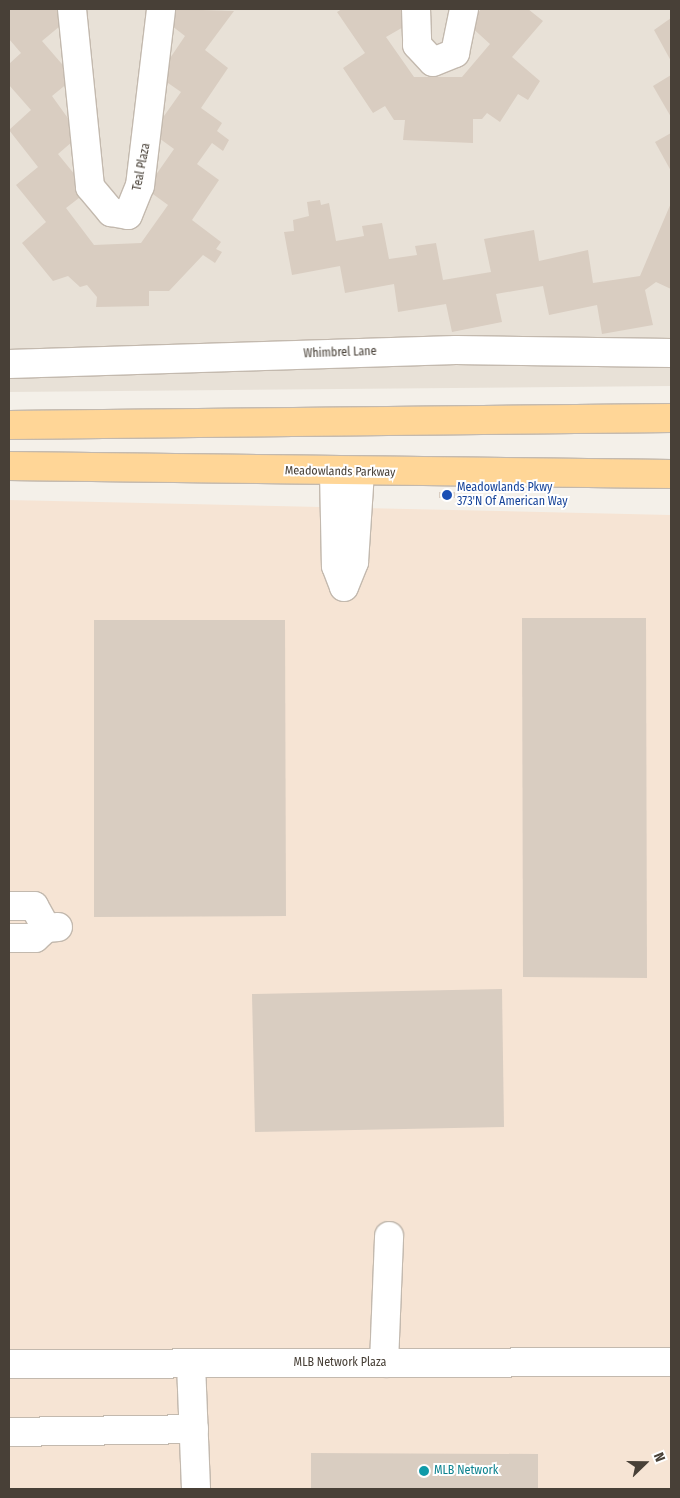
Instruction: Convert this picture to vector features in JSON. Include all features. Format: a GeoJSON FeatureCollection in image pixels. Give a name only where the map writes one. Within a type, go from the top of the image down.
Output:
{"type":"FeatureCollection","features":[{"type":"Feature","properties":{"kind":"main road"},"geometry":{"type":"LineString","coordinates":[[9,425],[671,418]]}},
{"type":"Feature","properties":{"kind":"main road","name":"Meadowlands Parkway"},"geometry":{"type":"LineString","coordinates":[[9,466],[347,472],[671,474]]}},
{"type":"Feature","properties":{"kind":"street","name":"Teal Plaza"},"geometry":{"type":"LineString","coordinates":[[72,9],[90,186],[111,212],[128,215],[140,186],[161,9]]}},
{"type":"Feature","properties":{"kind":"street"},"geometry":{"type":"LineString","coordinates":[[416,9],[417,45],[433,62],[454,53],[464,9]]}},
{"type":"Feature","properties":{"kind":"street","name":"Whimbrel Lane"},"geometry":{"type":"LineString","coordinates":[[9,364],[456,350],[671,353]]}},
{"type":"Feature","properties":{"kind":"street"},"geometry":{"type":"LineString","coordinates":[[9,906],[34,906],[52,927],[35,938],[9,938]]}},
{"type":"Feature","properties":{"kind":"street"},"geometry":{"type":"LineString","coordinates":[[384,1363],[390,1236]]}},
{"type":"Feature","properties":{"kind":"street","name":"MLB Network Plaza"},"geometry":{"type":"LineString","coordinates":[[9,1364],[671,1362]]}},
{"type":"Feature","properties":{"kind":"street"},"geometry":{"type":"LineString","coordinates":[[191,1364],[196,1489]]}},
{"type":"Feature","properties":{"kind":"street"},"geometry":{"type":"LineString","coordinates":[[9,1432],[194,1429]]}},
{"type":"Feature","properties":{"kind":"shaded area"},"geometry":{"type":"Polygon","coordinates":[[[9,9],[671,9],[671,386],[9,392],[9,9]]]}},
{"type":"Feature","properties":{"kind":"shaded area"},"geometry":{"type":"Polygon","coordinates":[[[9,500],[671,515],[671,1489],[9,1489],[9,500]]]}},
{"type":"Feature","properties":{"kind":"building"},"geometry":{"type":"Polygon","coordinates":[[[9,9],[56,9],[66,21],[42,41],[74,78],[52,96],[80,135],[58,154],[88,191],[66,208],[94,245],[141,243],[168,205],[146,189],[174,149],[152,133],[181,92],[158,76],[185,36],[163,19],[170,9],[234,11],[205,50],[228,68],[201,108],[222,123],[217,131],[229,140],[223,151],[212,143],[197,164],[219,180],[192,220],[221,242],[216,249],[222,252],[215,263],[203,255],[169,291],[149,291],[149,306],[96,307],[97,297],[87,285],[80,287],[68,276],[53,281],[22,243],[46,222],[16,185],[38,167],[9,130],[31,110],[9,85],[9,64],[21,53],[9,39],[9,9]]]}},
{"type":"Feature","properties":{"kind":"building"},"geometry":{"type":"Polygon","coordinates":[[[342,9],[403,9],[412,22],[386,37],[414,77],[462,77],[490,44],[469,25],[481,9],[528,9],[543,21],[512,57],[540,81],[528,100],[518,94],[500,122],[487,113],[482,119],[473,119],[473,143],[403,140],[405,120],[394,120],[385,106],[373,113],[343,68],[365,53],[337,12],[342,9]]]}},
{"type":"Feature","properties":{"kind":"building"},"geometry":{"type":"Polygon","coordinates":[[[671,18],[671,61],[654,30],[671,18]]]}},
{"type":"Feature","properties":{"kind":"building"},"geometry":{"type":"Polygon","coordinates":[[[671,75],[671,117],[653,86],[671,75]]]}},
{"type":"Feature","properties":{"kind":"building"},"geometry":{"type":"Polygon","coordinates":[[[671,133],[671,171],[655,142],[671,133]]]}},
{"type":"Feature","properties":{"kind":"building"},"geometry":{"type":"Polygon","coordinates":[[[320,200],[321,205],[329,203],[336,241],[364,236],[362,226],[382,223],[389,259],[417,255],[415,246],[436,243],[443,280],[491,272],[484,239],[534,230],[539,261],[588,250],[593,283],[640,276],[671,203],[671,289],[656,282],[645,290],[653,325],[602,334],[597,305],[549,315],[543,286],[496,294],[502,322],[452,332],[446,304],[398,312],[394,284],[345,293],[340,266],[292,275],[284,232],[294,231],[293,220],[309,216],[307,202],[320,200]]]}},
{"type":"Feature","properties":{"kind":"building"},"geometry":{"type":"Polygon","coordinates":[[[439,492],[455,492],[455,498],[439,498],[439,492]]]}},
{"type":"Feature","properties":{"kind":"building"},"geometry":{"type":"Polygon","coordinates":[[[522,618],[646,618],[647,978],[523,977],[522,618]]]}},
{"type":"Feature","properties":{"kind":"building"},"geometry":{"type":"Polygon","coordinates":[[[94,620],[285,620],[286,916],[94,917],[94,620]]]}},
{"type":"Feature","properties":{"kind":"building"},"geometry":{"type":"Polygon","coordinates":[[[502,989],[504,1127],[255,1132],[252,994],[502,989]]]}},
{"type":"Feature","properties":{"kind":"building","name":"MLB Network"},"geometry":{"type":"Polygon","coordinates":[[[311,1453],[538,1454],[538,1489],[311,1489],[311,1453]]]}},
{"type":"Feature","properties":{"kind":"place","name":"Meadowlands Pkwy 373'N Of American Way"},"geometry":{"type":"Point","coordinates":[447,495]}},
{"type":"Feature","properties":{"kind":"place","name":"MLB Network"},"geometry":{"type":"Point","coordinates":[424,1471]}}]}
